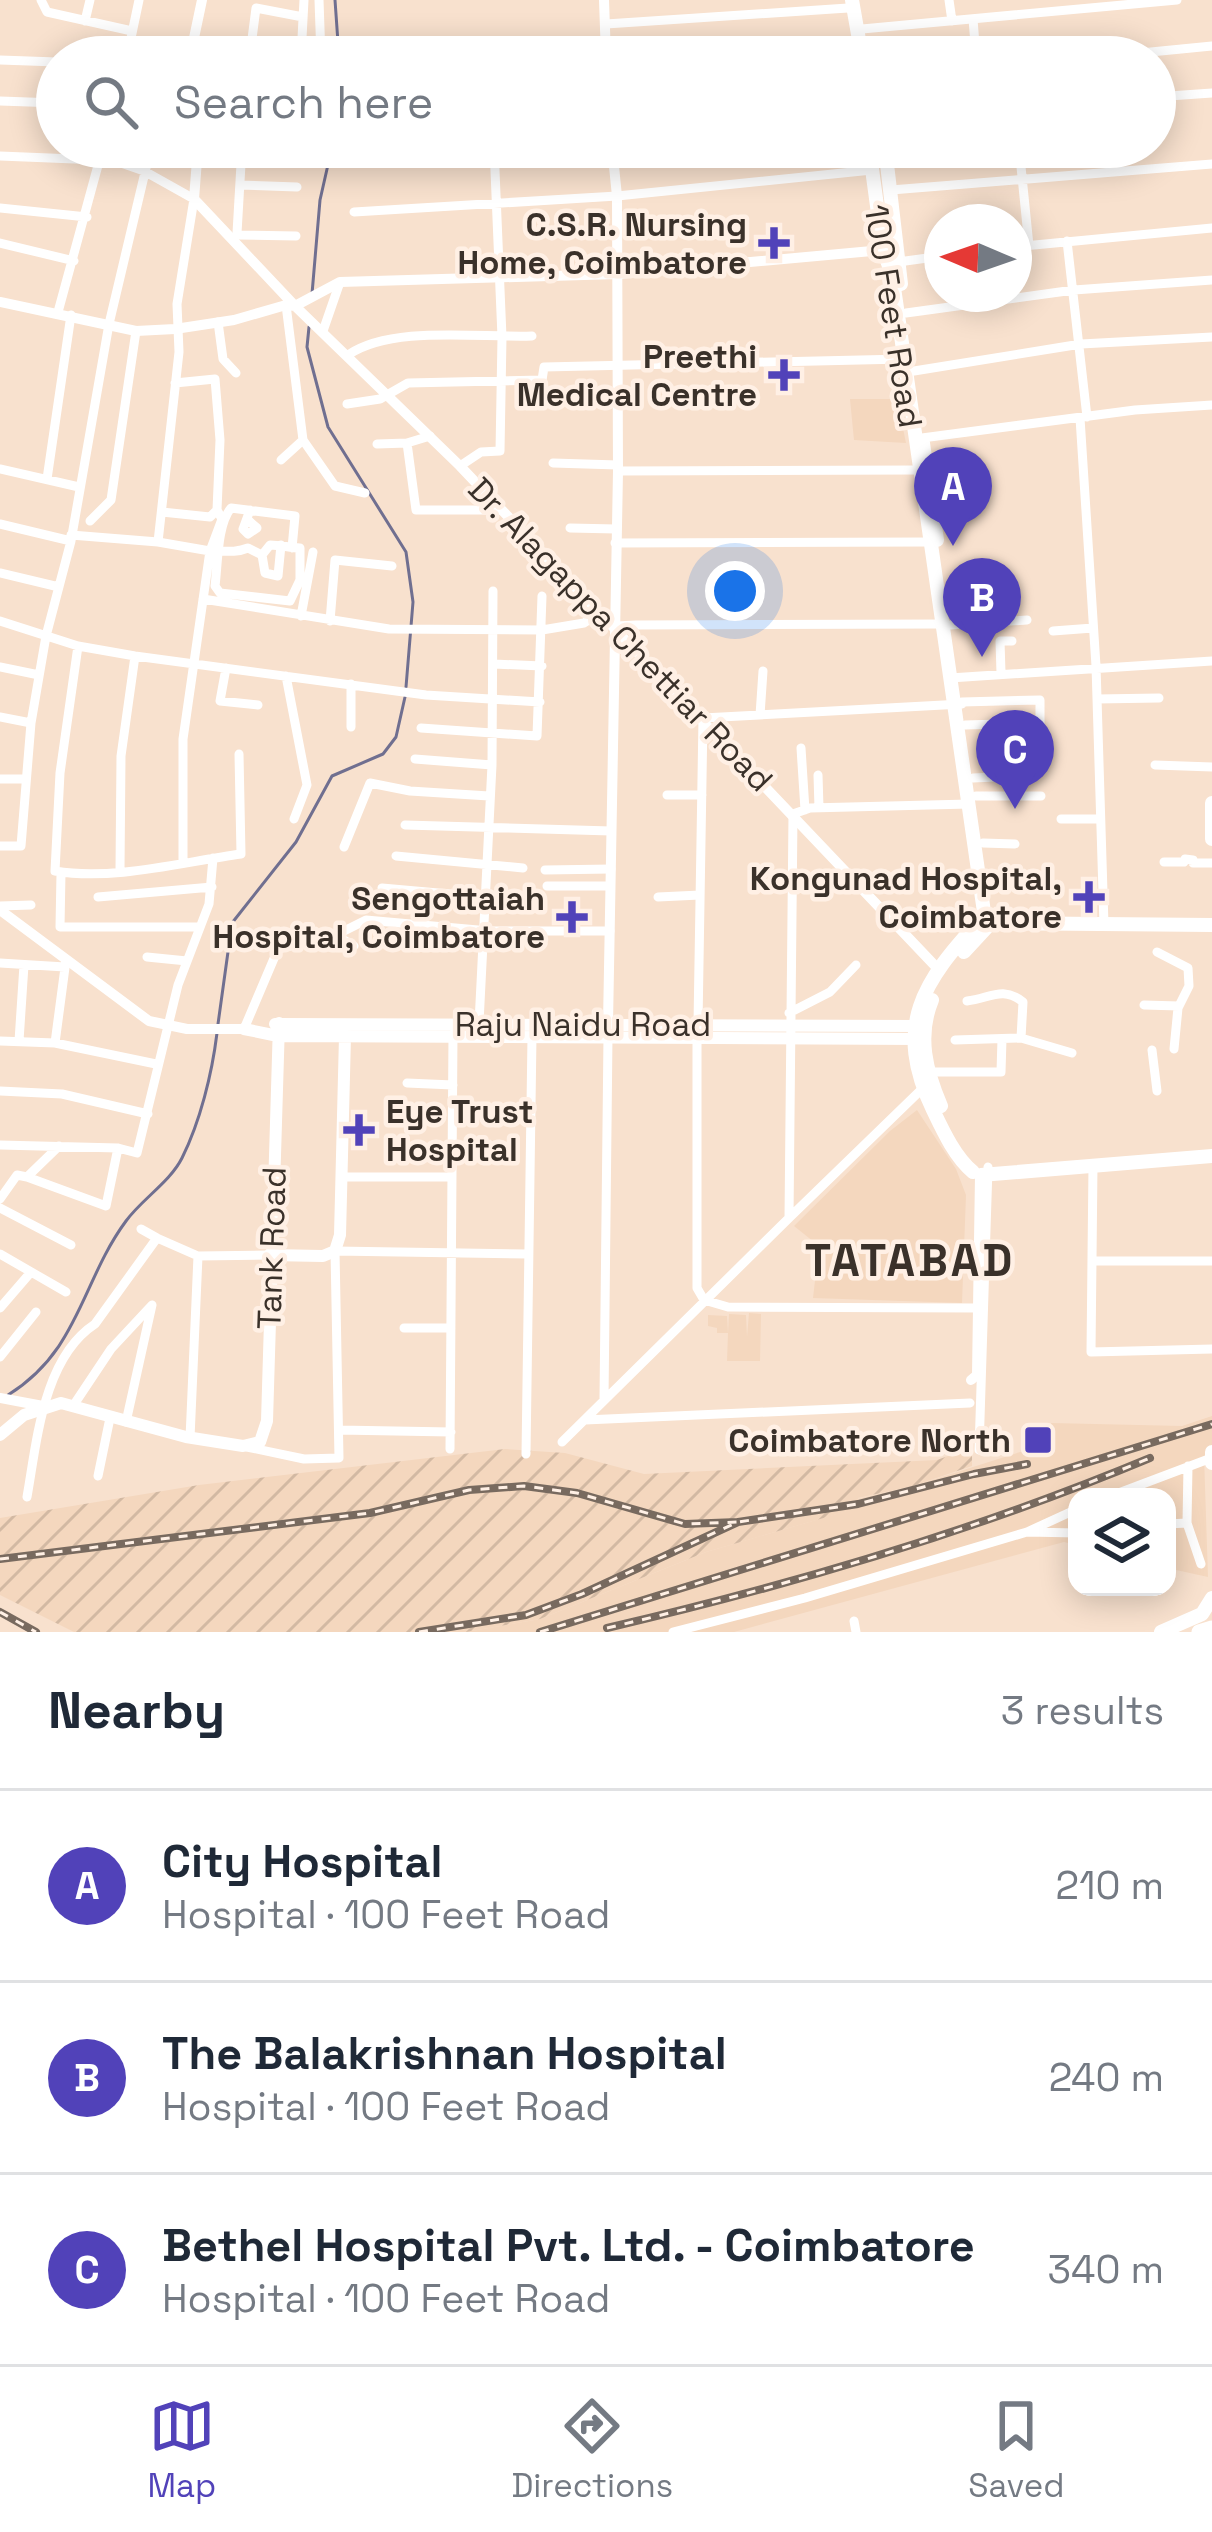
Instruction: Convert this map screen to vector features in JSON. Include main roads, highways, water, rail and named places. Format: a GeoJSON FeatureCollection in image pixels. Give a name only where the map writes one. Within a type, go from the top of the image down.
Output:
{"type":"FeatureCollection","features":[{"type":"Feature","properties":{"kind":"highway"},"geometry":{"type":"LineString","coordinates":[[1199,1632],[1212,1628]]}},
{"type":"Feature","properties":{"kind":"main road"},"geometry":{"type":"LineString","coordinates":[[852,2],[862,36]]}},
{"type":"Feature","properties":{"kind":"main road"},"geometry":{"type":"LineString","coordinates":[[852,2],[858,36]]}},
{"type":"Feature","properties":{"kind":"main road","name":"100 Feet Road"},"geometry":{"type":"LineString","coordinates":[[872,168],[905,313],[917,470],[946,624]]}},
{"type":"Feature","properties":{"kind":"main road"},"geometry":{"type":"LineString","coordinates":[[880,168],[890,243]]}},
{"type":"Feature","properties":{"kind":"main road","name":"100 Feet Road"},"geometry":{"type":"LineString","coordinates":[[884,168],[891,190],[890,243]]}},
{"type":"Feature","properties":{"kind":"main road","name":"100 Feet Road"},"geometry":{"type":"LineString","coordinates":[[895,268],[989,918]]}},
{"type":"Feature","properties":{"kind":"main road","name":"100 Feet Road"},"geometry":{"type":"LineString","coordinates":[[959,704],[983,844],[989,918]]}},
{"type":"Feature","properties":{"kind":"main road"},"geometry":{"type":"LineString","coordinates":[[1212,802],[1212,839]]}},
{"type":"Feature","properties":{"kind":"main road"},"geometry":{"type":"LineString","coordinates":[[989,918],[1007,925],[1012,921],[1212,925]]}},
{"type":"Feature","properties":{"kind":"main road"},"geometry":{"type":"LineString","coordinates":[[980,1172],[944,1132],[922,1088],[918,1032],[939,970],[989,918]]}},
{"type":"Feature","properties":{"kind":"main road"},"geometry":{"type":"LineString","coordinates":[[980,1172],[950,1129],[918,1032],[934,994],[989,918]]}},
{"type":"Feature","properties":{"kind":"main road","name":"Raju Naidu Road"},"geometry":{"type":"LineString","coordinates":[[279,1030],[345,1036],[479,1023],[697,1031],[789,1025],[918,1032]]}},
{"type":"Feature","properties":{"kind":"main road"},"geometry":{"type":"LineString","coordinates":[[244,1029],[279,1030]]}},
{"type":"Feature","properties":{"kind":"main road","name":"Raju Naidu Road"},"geometry":{"type":"LineString","coordinates":[[279,1030],[453,1029],[532,1036],[608,1030]]}},
{"type":"Feature","properties":{"kind":"main road","name":"Tank Road"},"geometry":{"type":"LineString","coordinates":[[0,1435],[43,1406],[62,1403],[190,1438],[243,1446],[260,1442],[267,1421],[279,1030]]}},
{"type":"Feature","properties":{"kind":"main road"},"geometry":{"type":"LineString","coordinates":[[269,1255],[322,1256],[335,1251],[340,1235],[345,1036]]}},
{"type":"Feature","properties":{"kind":"main road"},"geometry":{"type":"LineString","coordinates":[[980,1172],[1212,1156]]}},
{"type":"Feature","properties":{"kind":"main road"},"geometry":{"type":"LineString","coordinates":[[1161,1632],[1202,1614],[1212,1598]]}},
{"type":"Feature","properties":{"kind":"waterway"},"geometry":{"type":"LineString","coordinates":[[335,0],[338,36]]}},
{"type":"Feature","properties":{"kind":"waterway"},"geometry":{"type":"LineString","coordinates":[[312,294],[327,168]]}},
{"type":"Feature","properties":{"kind":"waterway"},"geometry":{"type":"LineString","coordinates":[[309,327],[307,347],[328,427],[406,552],[413,602],[406,687]]}},
{"type":"Feature","properties":{"kind":"waterway"},"geometry":{"type":"LineString","coordinates":[[218,1024],[232,923],[296,842],[332,776],[383,754],[396,737],[405,697]]}},
{"type":"Feature","properties":{"kind":"waterway"},"geometry":{"type":"LineString","coordinates":[[8,1395],[50,1357],[126,1221],[182,1158],[204,1097],[217,1033]]}},
{"type":"Feature","properties":{"kind":"railway"},"geometry":{"type":"LineString","coordinates":[[540,1632],[1212,1424]]}},
{"type":"Feature","properties":{"kind":"railway"},"geometry":{"type":"LineString","coordinates":[[607,1628],[882,1554],[1150,1458]]}},
{"type":"Feature","properties":{"kind":"railway"},"geometry":{"type":"LineString","coordinates":[[419,1632],[526,1615],[738,1522],[858,1504],[1027,1464]]}},
{"type":"Feature","properties":{"kind":"railway"},"geometry":{"type":"LineString","coordinates":[[0,1559],[370,1513],[469,1490],[524,1486],[577,1493],[685,1524],[738,1522]]}},
{"type":"Feature","properties":{"kind":"railway"},"geometry":{"type":"LineString","coordinates":[[0,1612],[36,1632]]}},
{"type":"Feature","properties":{"kind":"place","name":"C.S.R. Nursing Home, Coimbatore"},"geometry":{"type":"Point","coordinates":[774,243]}},
{"type":"Feature","properties":{"kind":"place","name":"Preethi Medical Centre"},"geometry":{"type":"Point","coordinates":[784,375]}},
{"type":"Feature","properties":{"kind":"place","name":"City Hospital"},"geometry":{"type":"Point","coordinates":[953,546]}},
{"type":"Feature","properties":{"kind":"place","name":"The Balakrishnan Hospital"},"geometry":{"type":"Point","coordinates":[982,657]}},
{"type":"Feature","properties":{"kind":"place","name":"Bethel Hospital Pvt. Ltd. - Coimbatore"},"geometry":{"type":"Point","coordinates":[1015,809]}},
{"type":"Feature","properties":{"kind":"place","name":"Kongunad Hospital, Coimbatore"},"geometry":{"type":"Point","coordinates":[1089,897]}},
{"type":"Feature","properties":{"kind":"place","name":"Sengottaiah Hospital, Coimbatore"},"geometry":{"type":"Point","coordinates":[572,917]}},
{"type":"Feature","properties":{"kind":"place","name":"Eye Trust Hospital"},"geometry":{"type":"Point","coordinates":[359,1130]}},
{"type":"Feature","properties":{"kind":"place","name":"Coimbatore North"},"geometry":{"type":"Point","coordinates":[1038,1440]}},
{"type":"Feature","properties":{"kind":"district","name":"TATABAD"},"geometry":{"type":"Point","coordinates":[910,1260]}}]}
